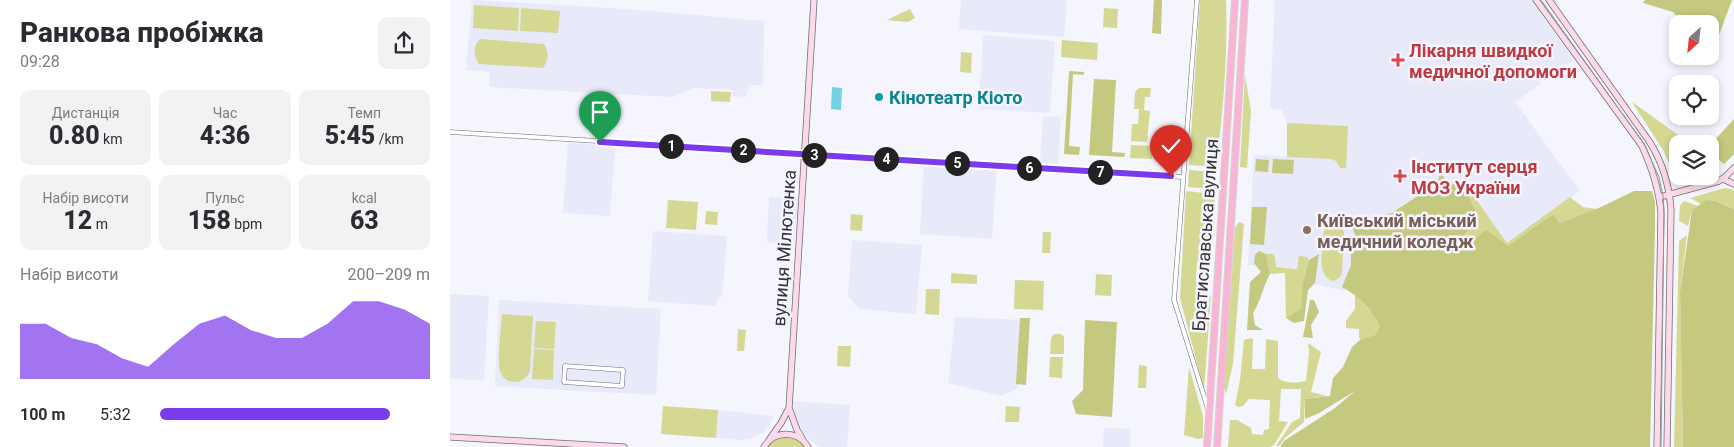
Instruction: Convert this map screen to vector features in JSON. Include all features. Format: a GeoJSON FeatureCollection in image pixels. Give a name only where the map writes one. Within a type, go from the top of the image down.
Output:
{"type":"FeatureCollection","features":[{"type":"Feature","properties":{"kind":"main road","name":"Братиславська вулиця"},"geometry":{"type":"LineString","coordinates":[[1207,447],[1235,0]]}},
{"type":"Feature","properties":{"kind":"main road","name":"Братиславська вулиця"},"geometry":{"type":"LineString","coordinates":[[1217,447],[1246,0]]}},
{"type":"Feature","properties":{"kind":"street","name":"вулиця Мілютенка"},"geometry":{"type":"LineString","coordinates":[[808,445],[797,430],[789,408],[814,0]]}},
{"type":"Feature","properties":{"kind":"street"},"geometry":{"type":"LineString","coordinates":[[1197,0],[1174,300],[1209,414]]}},
{"type":"Feature","properties":{"kind":"street"},"geometry":{"type":"LineString","coordinates":[[1536,0],[1642,146],[1652,168],[1660,197],[1657,447]]}},
{"type":"Feature","properties":{"kind":"street"},"geometry":{"type":"LineString","coordinates":[[1549,0],[1650,140],[1661,163],[1670,194],[1666,447]]}},
{"type":"Feature","properties":{"kind":"street"},"geometry":{"type":"LineString","coordinates":[[450,132],[1183,177]]}},
{"type":"Feature","properties":{"kind":"street"},"geometry":{"type":"LineString","coordinates":[[1660,197],[1723,179],[1734,168]]}},
{"type":"Feature","properties":{"kind":"street"},"geometry":{"type":"LineString","coordinates":[[1723,179],[1734,184]]}},
{"type":"Feature","properties":{"kind":"street"},"geometry":{"type":"LineString","coordinates":[[565,366],[623,370],[622,386],[564,382],[565,366]]}},
{"type":"Feature","properties":{"kind":"street","name":"вулиця Мілютенка"},"geometry":{"type":"LineString","coordinates":[[766,443],[777,431],[789,408]]}},
{"type":"Feature","properties":{"kind":"street"},"geometry":{"type":"LineString","coordinates":[[757,447],[780,434],[794,435],[808,445]]}},
{"type":"Feature","properties":{"kind":"street"},"geometry":{"type":"LineString","coordinates":[[450,437],[624,447]]}},
{"type":"Feature","properties":{"kind":"shaded area"},"geometry":{"type":"Polygon","coordinates":[[[472,0],[626,9],[764,21],[763,85],[749,85],[748,91],[737,91],[747,92],[747,97],[732,96],[733,90],[693,88],[672,97],[489,87],[490,72],[466,70],[472,0]]]}},
{"type":"Feature","properties":{"kind":"shaded area"},"geometry":{"type":"Polygon","coordinates":[[[961,0],[1067,0],[1064,37],[959,29],[961,0]]]}},
{"type":"Feature","properties":{"kind":"shaded area"},"geometry":{"type":"Polygon","coordinates":[[[1275,0],[1531,0],[1574,60],[1563,69],[1539,82],[1540,84],[1515,102],[1580,191],[1507,243],[1466,185],[1400,235],[1366,243],[1345,291],[1315,284],[1309,269],[1248,265],[1254,155],[1287,157],[1287,123],[1282,110],[1270,108],[1275,0]]]}},
{"type":"Feature","properties":{"kind":"shaded area"},"geometry":{"type":"Polygon","coordinates":[[[983,35],[1055,41],[1050,113],[979,109],[983,35]]]}},
{"type":"Feature","properties":{"kind":"shaded area"},"geometry":{"type":"Polygon","coordinates":[[[1043,116],[1061,117],[1058,165],[1040,164],[1043,116]]]}},
{"type":"Feature","properties":{"kind":"shaded area"},"geometry":{"type":"Polygon","coordinates":[[[568,143],[615,146],[610,216],[563,213],[568,143]]]}},
{"type":"Feature","properties":{"kind":"shaded area"},"geometry":{"type":"Polygon","coordinates":[[[924,165],[997,169],[992,239],[920,234],[924,165]]]}},
{"type":"Feature","properties":{"kind":"shaded area"},"geometry":{"type":"Polygon","coordinates":[[[769,197],[798,199],[794,244],[767,242],[769,197]]]}},
{"type":"Feature","properties":{"kind":"shaded area"},"geometry":{"type":"Polygon","coordinates":[[[653,231],[727,236],[722,297],[717,297],[716,306],[648,301],[653,231]]]}},
{"type":"Feature","properties":{"kind":"shaded area"},"geometry":{"type":"Polygon","coordinates":[[[852,240],[922,245],[916,314],[859,309],[848,296],[852,240]]]}},
{"type":"Feature","properties":{"kind":"shaded area"},"geometry":{"type":"Polygon","coordinates":[[[450,294],[489,296],[484,381],[450,378],[450,294]]]}},
{"type":"Feature","properties":{"kind":"shaded area"},"geometry":{"type":"Polygon","coordinates":[[[499,300],[661,309],[656,395],[495,386],[499,300]]]}},
{"type":"Feature","properties":{"kind":"shaded area"},"geometry":{"type":"Polygon","coordinates":[[[955,317],[1023,320],[1018,388],[1002,396],[948,383],[955,317]]]}},
{"type":"Feature","properties":{"kind":"shaded area"},"geometry":{"type":"Polygon","coordinates":[[[792,401],[850,405],[847,447],[821,447],[803,434],[796,420],[792,401]]]}},
{"type":"Feature","properties":{"kind":"shaded area"},"geometry":{"type":"Polygon","coordinates":[[[718,410],[775,416],[764,432],[750,439],[716,438],[718,410]]]}},
{"type":"Feature","properties":{"kind":"shaded area"},"geometry":{"type":"Polygon","coordinates":[[[1104,428],[1131,429],[1130,447],[1103,447],[1104,428]]]}},
{"type":"Feature","properties":{"kind":"green space"},"geometry":{"type":"Polygon","coordinates":[[[1154,0],[1162,0],[1161,34],[1152,33],[1154,0]]]}},
{"type":"Feature","properties":{"kind":"green space"},"geometry":{"type":"Polygon","coordinates":[[[1200,0],[1226,0],[1224,84],[1216,167],[1189,165],[1200,0]]]}},
{"type":"Feature","properties":{"kind":"green space"},"geometry":{"type":"Polygon","coordinates":[[[1645,0],[1732,0],[1719,35],[1719,15],[1676,15],[1673,12],[1643,3],[1645,0]]]}},
{"type":"Feature","properties":{"kind":"green space"},"geometry":{"type":"Polygon","coordinates":[[[474,5],[519,8],[518,31],[473,28],[474,5]]]}},
{"type":"Feature","properties":{"kind":"green space"},"geometry":{"type":"Polygon","coordinates":[[[521,8],[560,11],[558,33],[520,31],[521,8]]]}},
{"type":"Feature","properties":{"kind":"green space"},"geometry":{"type":"Polygon","coordinates":[[[1104,8],[1118,9],[1117,28],[1103,27],[1104,8]]]}},
{"type":"Feature","properties":{"kind":"green space"},"geometry":{"type":"Polygon","coordinates":[[[910,9],[915,18],[908,22],[887,20],[910,9]]]}},
{"type":"Feature","properties":{"kind":"green space"},"geometry":{"type":"Polygon","coordinates":[[[480,39],[544,44],[547,50],[547,59],[543,68],[479,64],[475,51],[480,39]]]}},
{"type":"Feature","properties":{"kind":"green space"},"geometry":{"type":"Polygon","coordinates":[[[1062,40],[1098,43],[1097,60],[1061,57],[1062,40]]]}},
{"type":"Feature","properties":{"kind":"green space"},"geometry":{"type":"Polygon","coordinates":[[[961,52],[972,53],[971,73],[960,72],[961,52]]]}},
{"type":"Feature","properties":{"kind":"green space"},"geometry":{"type":"Polygon","coordinates":[[[1069,71],[1084,72],[1084,75],[1073,74],[1069,146],[1080,147],[1079,155],[1064,154],[1069,71]]]}},
{"type":"Feature","properties":{"kind":"green space"},"geometry":{"type":"Polygon","coordinates":[[[1245,75],[1251,111],[1247,168],[1240,167],[1245,75]]]}},
{"type":"Feature","properties":{"kind":"green space"},"geometry":{"type":"Polygon","coordinates":[[[1094,79],[1116,80],[1112,152],[1125,153],[1124,157],[1089,155],[1094,79]]]}},
{"type":"Feature","properties":{"kind":"green space"},"geometry":{"type":"Polygon","coordinates":[[[1139,88],[1151,88],[1150,97],[1145,97],[1144,110],[1150,111],[1147,142],[1131,141],[1132,124],[1138,124],[1139,109],[1134,109],[1135,92],[1139,88]]]}},
{"type":"Feature","properties":{"kind":"green space"},"geometry":{"type":"Polygon","coordinates":[[[711,91],[731,92],[730,102],[711,101],[711,91]]]}},
{"type":"Feature","properties":{"kind":"green space"},"geometry":{"type":"Polygon","coordinates":[[[1632,102],[1678,135],[1669,135],[1669,163],[1663,150],[1632,102]]]}},
{"type":"Feature","properties":{"kind":"green space"},"geometry":{"type":"Polygon","coordinates":[[[1734,119],[1734,154],[1724,164],[1719,160],[1719,135],[1734,119]]]}},
{"type":"Feature","properties":{"kind":"green space"},"geometry":{"type":"Polygon","coordinates":[[[1287,123],[1348,126],[1346,168],[1340,168],[1336,161],[1331,159],[1287,157],[1287,123]]]}},
{"type":"Feature","properties":{"kind":"green space"},"geometry":{"type":"Polygon","coordinates":[[[1131,145],[1153,146],[1152,159],[1130,158],[1131,145]]]}},
{"type":"Feature","properties":{"kind":"green space"},"geometry":{"type":"Polygon","coordinates":[[[1256,159],[1269,160],[1268,172],[1255,171],[1256,159]]]}},
{"type":"Feature","properties":{"kind":"green space"},"geometry":{"type":"Polygon","coordinates":[[[1273,159],[1294,160],[1293,174],[1272,173],[1273,159]]]}},
{"type":"Feature","properties":{"kind":"green space"},"geometry":{"type":"Polygon","coordinates":[[[1189,170],[1214,172],[1213,189],[1188,187],[1189,170]]]}},
{"type":"Feature","properties":{"kind":"green space"},"geometry":{"type":"Polygon","coordinates":[[[1440,172],[1450,186],[1460,179],[1480,219],[1465,234],[1471,242],[1486,230],[1508,246],[1553,214],[1560,223],[1601,207],[1634,191],[1652,191],[1655,202],[1655,228],[1650,447],[1280,447],[1284,441],[1335,408],[1355,391],[1319,413],[1305,419],[1305,399],[1330,396],[1333,378],[1343,367],[1352,347],[1361,339],[1375,335],[1380,326],[1364,304],[1354,294],[1342,287],[1351,265],[1351,248],[1356,237],[1349,217],[1356,217],[1369,224],[1377,216],[1392,213],[1419,195],[1437,188],[1440,172]]]}},
{"type":"Feature","properties":{"kind":"green space"},"geometry":{"type":"Polygon","coordinates":[[[1466,185],[1507,243],[1570,197],[1583,207],[1597,209],[1560,223],[1553,214],[1508,246],[1471,243],[1465,234],[1480,219],[1464,187],[1466,185]]]}},
{"type":"Feature","properties":{"kind":"green space"},"geometry":{"type":"Polygon","coordinates":[[[1725,188],[1734,190],[1734,209],[1713,201],[1701,204],[1690,198],[1725,188]]]}},
{"type":"Feature","properties":{"kind":"green space"},"geometry":{"type":"Polygon","coordinates":[[[1186,191],[1213,194],[1215,200],[1214,236],[1197,262],[1196,282],[1211,296],[1204,390],[1180,298],[1186,191]]]}},
{"type":"Feature","properties":{"kind":"green space"},"geometry":{"type":"Polygon","coordinates":[[[668,200],[698,202],[696,230],[666,228],[668,200]]]}},
{"type":"Feature","properties":{"kind":"green space"},"geometry":{"type":"Polygon","coordinates":[[[1706,200],[1716,201],[1734,209],[1734,447],[1683,447],[1680,292],[1692,210],[1706,200]]]}},
{"type":"Feature","properties":{"kind":"green space"},"geometry":{"type":"Polygon","coordinates":[[[1684,201],[1698,206],[1692,210],[1688,226],[1679,221],[1680,205],[1684,201]]]}},
{"type":"Feature","properties":{"kind":"green space"},"geometry":{"type":"Polygon","coordinates":[[[1252,207],[1267,207],[1264,245],[1250,244],[1252,207]]]}},
{"type":"Feature","properties":{"kind":"green space"},"geometry":{"type":"Polygon","coordinates":[[[706,211],[718,212],[717,225],[705,224],[706,211]]]}},
{"type":"Feature","properties":{"kind":"green space"},"geometry":{"type":"Polygon","coordinates":[[[851,214],[863,215],[862,231],[850,230],[851,214]]]}},
{"type":"Feature","properties":{"kind":"green space"},"geometry":{"type":"Polygon","coordinates":[[[1240,222],[1244,224],[1233,364],[1226,394],[1224,386],[1235,228],[1240,222]]]}},
{"type":"Feature","properties":{"kind":"green space"},"geometry":{"type":"Polygon","coordinates":[[[1331,222],[1340,224],[1344,232],[1341,276],[1334,281],[1328,279],[1324,274],[1321,260],[1324,230],[1326,225],[1331,222]]]}},
{"type":"Feature","properties":{"kind":"green space"},"geometry":{"type":"Polygon","coordinates":[[[1043,232],[1051,232],[1050,253],[1042,253],[1043,232]]]}},
{"type":"Feature","properties":{"kind":"green space"},"geometry":{"type":"Polygon","coordinates":[[[1687,235],[1680,292],[1683,447],[1674,447],[1679,241],[1687,235]]]}},
{"type":"Feature","properties":{"kind":"green space"},"geometry":{"type":"Polygon","coordinates":[[[1259,251],[1266,254],[1270,274],[1253,313],[1255,325],[1263,330],[1247,330],[1250,282],[1261,272],[1254,263],[1255,255],[1259,251]]]}},
{"type":"Feature","properties":{"kind":"green space"},"geometry":{"type":"Polygon","coordinates":[[[1266,254],[1273,254],[1276,267],[1297,269],[1299,256],[1307,257],[1309,260],[1303,282],[1303,313],[1295,313],[1286,318],[1285,273],[1270,274],[1266,254]]]}},
{"type":"Feature","properties":{"kind":"green space"},"geometry":{"type":"Polygon","coordinates":[[[1319,254],[1315,283],[1308,290],[1304,321],[1294,323],[1286,318],[1301,309],[1303,282],[1309,260],[1319,254]]]}},
{"type":"Feature","properties":{"kind":"green space"},"geometry":{"type":"Polygon","coordinates":[[[951,273],[977,275],[977,284],[951,283],[951,273]]]}},
{"type":"Feature","properties":{"kind":"green space"},"geometry":{"type":"Polygon","coordinates":[[[1096,274],[1112,275],[1111,296],[1095,295],[1096,274]]]}},
{"type":"Feature","properties":{"kind":"green space"},"geometry":{"type":"Polygon","coordinates":[[[1015,280],[1044,281],[1043,310],[1014,309],[1015,280]]]}},
{"type":"Feature","properties":{"kind":"green space"},"geometry":{"type":"Polygon","coordinates":[[[926,289],[940,289],[939,315],[925,314],[926,289]]]}},
{"type":"Feature","properties":{"kind":"green space"},"geometry":{"type":"Polygon","coordinates":[[[1355,294],[1373,314],[1380,326],[1375,335],[1361,339],[1359,338],[1359,329],[1346,328],[1346,321],[1355,309],[1355,294]]]}},
{"type":"Feature","properties":{"kind":"green space"},"geometry":{"type":"Polygon","coordinates":[[[1310,300],[1314,300],[1319,312],[1311,325],[1313,338],[1303,337],[1310,300]]]}},
{"type":"Feature","properties":{"kind":"green space"},"geometry":{"type":"Polygon","coordinates":[[[502,314],[533,316],[530,371],[524,379],[518,382],[506,379],[500,371],[499,352],[502,314]]]}},
{"type":"Feature","properties":{"kind":"green space"},"geometry":{"type":"Polygon","coordinates":[[[1020,318],[1030,318],[1026,385],[1016,384],[1020,318]]]}},
{"type":"Feature","properties":{"kind":"green space"},"geometry":{"type":"Polygon","coordinates":[[[1085,320],[1117,322],[1112,417],[1076,414],[1072,401],[1083,390],[1085,320]]]}},
{"type":"Feature","properties":{"kind":"green space"},"geometry":{"type":"Polygon","coordinates":[[[536,321],[556,322],[554,349],[534,348],[536,321]]]}},
{"type":"Feature","properties":{"kind":"green space"},"geometry":{"type":"Polygon","coordinates":[[[738,329],[746,330],[744,351],[737,351],[738,329]]]}},
{"type":"Feature","properties":{"kind":"green space"},"geometry":{"type":"Polygon","coordinates":[[[1054,334],[1061,334],[1064,337],[1064,354],[1050,354],[1051,338],[1054,334]]]}},
{"type":"Feature","properties":{"kind":"green space"},"geometry":{"type":"Polygon","coordinates":[[[1253,339],[1252,369],[1265,369],[1266,339],[1278,341],[1278,378],[1288,382],[1306,381],[1308,343],[1321,352],[1311,392],[1327,396],[1305,399],[1304,422],[1285,438],[1279,446],[1276,446],[1292,422],[1300,418],[1301,389],[1281,389],[1279,421],[1288,422],[1274,445],[1270,447],[1228,447],[1230,420],[1237,420],[1251,428],[1252,434],[1263,435],[1264,430],[1269,429],[1270,400],[1249,399],[1243,406],[1238,407],[1235,405],[1240,380],[1244,340],[1253,339]]]}},
{"type":"Feature","properties":{"kind":"green space"},"geometry":{"type":"Polygon","coordinates":[[[838,346],[851,346],[850,367],[837,366],[838,346]]]}},
{"type":"Feature","properties":{"kind":"green space"},"geometry":{"type":"Polygon","coordinates":[[[534,349],[554,350],[553,380],[532,379],[534,349]]]}},
{"type":"Feature","properties":{"kind":"green space"},"geometry":{"type":"Polygon","coordinates":[[[1050,357],[1063,357],[1062,378],[1049,377],[1050,357]]]}},
{"type":"Feature","properties":{"kind":"green space"},"geometry":{"type":"Polygon","coordinates":[[[1139,365],[1147,366],[1146,388],[1138,388],[1139,365]]]}},
{"type":"Feature","properties":{"kind":"green space"},"geometry":{"type":"Polygon","coordinates":[[[1189,367],[1203,416],[1203,438],[1198,439],[1184,435],[1189,367]]]}},
{"type":"Feature","properties":{"kind":"green space"},"geometry":{"type":"Polygon","coordinates":[[[663,406],[718,410],[716,438],[661,434],[663,406]]]}},
{"type":"Feature","properties":{"kind":"green space"},"geometry":{"type":"Polygon","coordinates":[[[1006,406],[1020,407],[1019,422],[1005,422],[1006,406]]]}},
{"type":"Feature","properties":{"kind":"green space"},"geometry":{"type":"Polygon","coordinates":[[[781,437],[794,439],[804,447],[767,447],[774,440],[781,437]]]}},
{"type":"Feature","properties":{"kind":"water"},"geometry":{"type":"Polygon","coordinates":[[[832,87],[842,88],[841,110],[831,109],[832,87]]]}},
{"type":"Feature","properties":{"kind":"tram line"},"geometry":{"type":"LineString","coordinates":[[1541,0],[1644,144],[1659,177],[1664,209],[1661,447]]}},
{"type":"Feature","properties":{"kind":"place","name":"Лікарня швидкої медичної допомоги"},"geometry":{"type":"Point","coordinates":[1398,60]}},
{"type":"Feature","properties":{"kind":"place","name":"Кінотеатр Кіото"},"geometry":{"type":"Point","coordinates":[879,97]}},
{"type":"Feature","properties":{"kind":"place","name":"Інститут серця МОЗ України"},"geometry":{"type":"Point","coordinates":[1400,176]}},
{"type":"Feature","properties":{"kind":"place","name":"Київський міський медичний коледж"},"geometry":{"type":"Point","coordinates":[1307,230]}},
{"type":"Feature","properties":{"kind":"route"},"geometry":{"type":"LineString","coordinates":[[600,142],[1171,176]]}}]}
